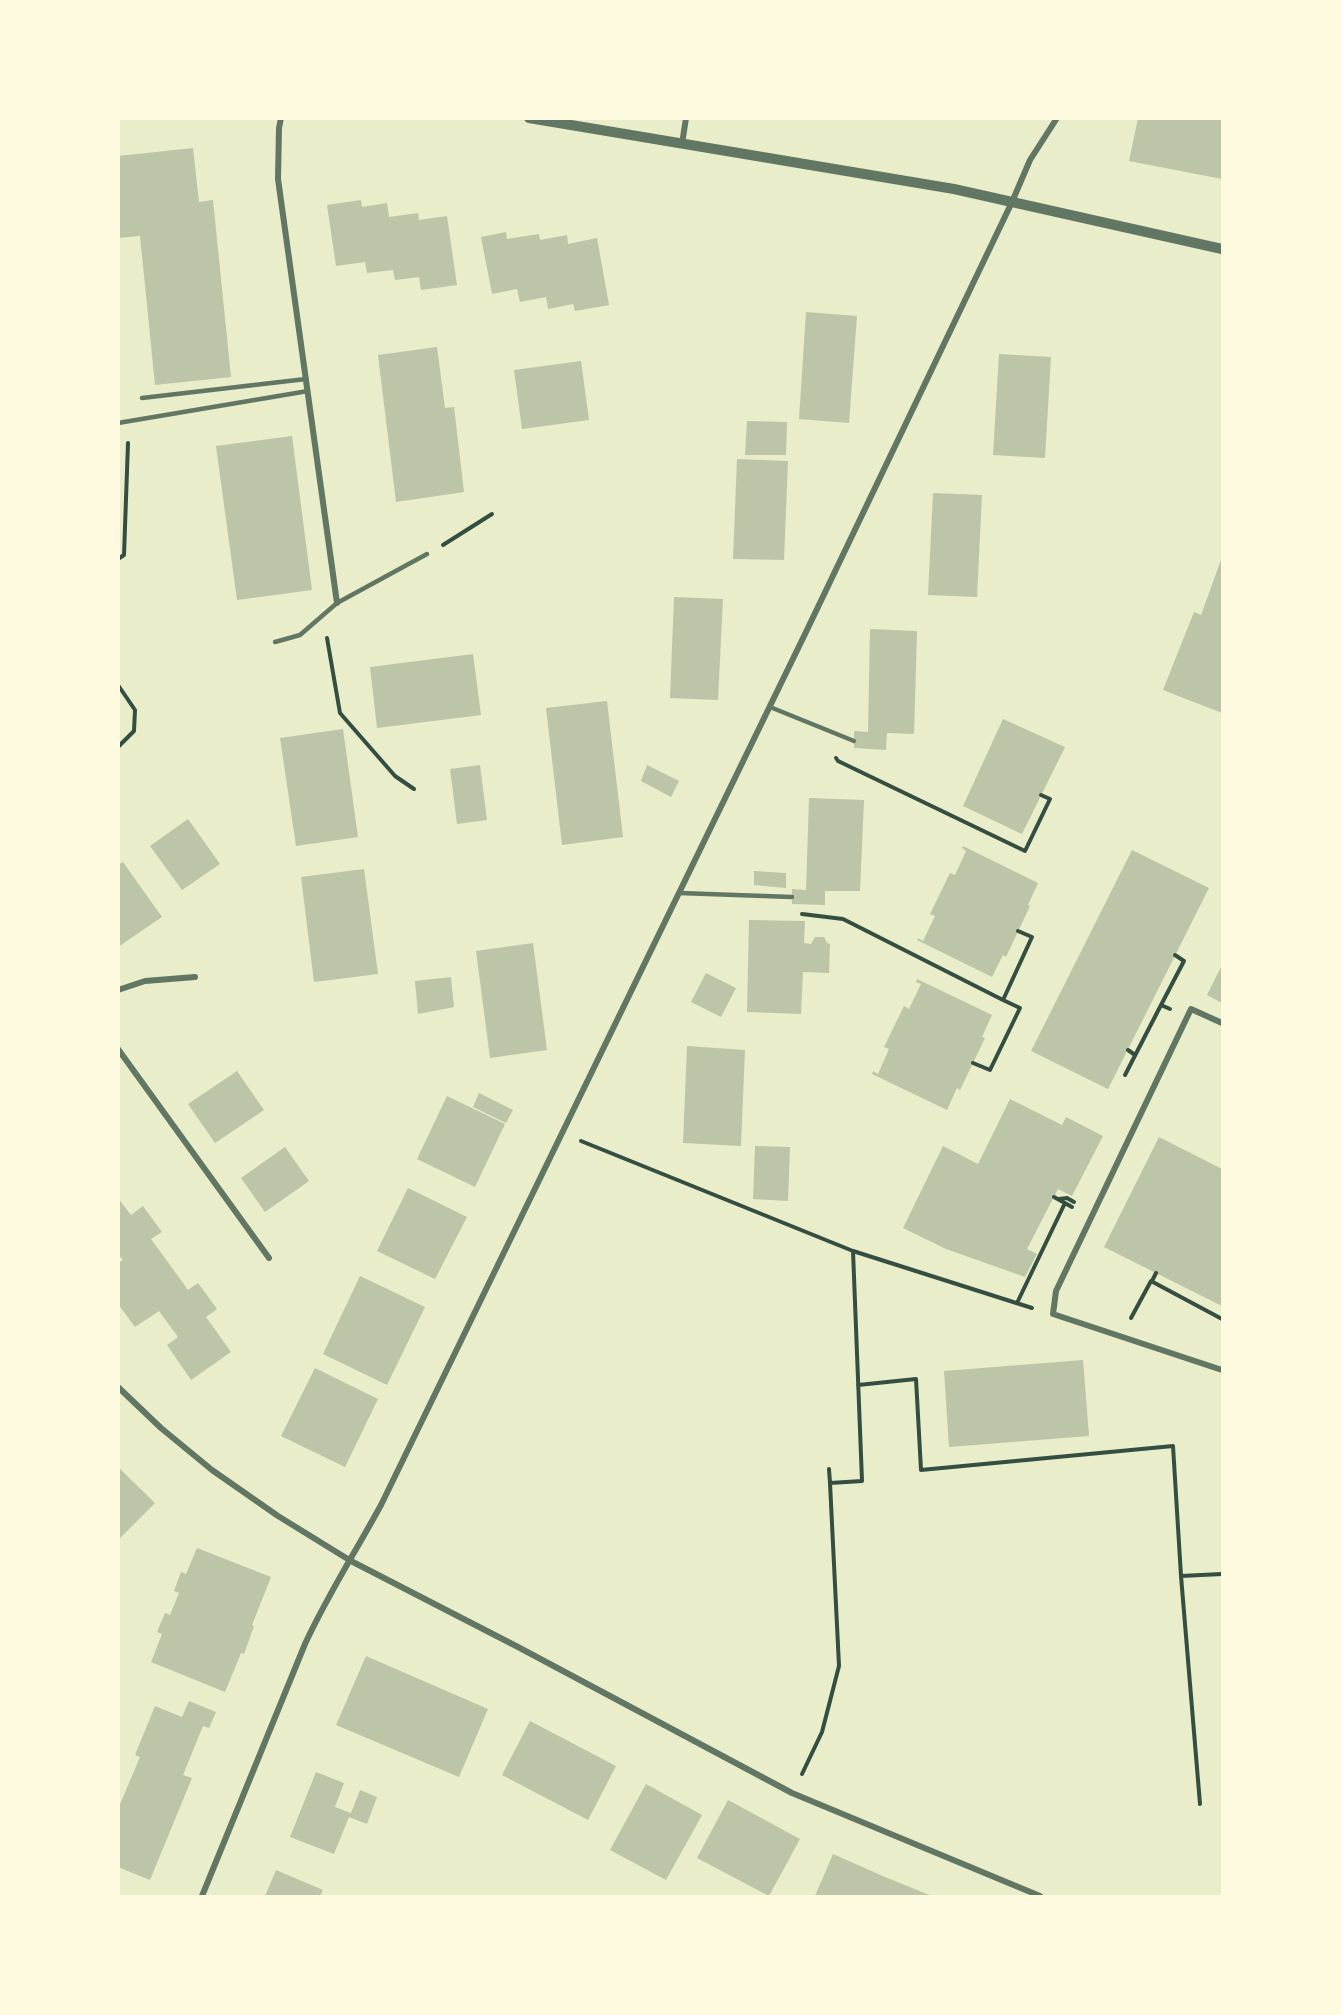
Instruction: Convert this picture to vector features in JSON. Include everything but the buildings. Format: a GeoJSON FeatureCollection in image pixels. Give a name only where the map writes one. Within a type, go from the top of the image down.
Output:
{"type":"FeatureCollection","features":[{"type":"Feature","properties":{"kind":"street"},"geometry":{"type":"LineString","coordinates":[[281,118],[278,179],[338,603]]}},
{"type":"Feature","properties":{"kind":"street"},"geometry":{"type":"LineString","coordinates":[[529,118],[954,189],[1222,249]]}},
{"type":"Feature","properties":{"kind":"street"},"geometry":{"type":"LineString","coordinates":[[682,144],[686,118]]}},
{"type":"Feature","properties":{"kind":"street"},"geometry":{"type":"LineString","coordinates":[[202,1896],[321,1609],[351,1561],[381,1505],[770,707],[1030,160],[1057,118]]}},
{"type":"Feature","properties":{"kind":"street"},"geometry":{"type":"LineString","coordinates":[[118,990],[145,981],[195,976]]}},
{"type":"Feature","properties":{"kind":"street"},"geometry":{"type":"LineString","coordinates":[[1222,1023],[1191,1009],[1056,1291],[1053,1314],[1222,1370]]}},
{"type":"Feature","properties":{"kind":"street"},"geometry":{"type":"LineString","coordinates":[[118,1048],[269,1258]]}},
{"type":"Feature","properties":{"kind":"street"},"geometry":{"type":"LineString","coordinates":[[118,1387],[161,1428],[212,1470],[278,1516],[351,1561],[792,1793],[1040,1896]]}},
{"type":"Feature","properties":{"kind":"lane"},"geometry":{"type":"LineString","coordinates":[[142,398],[306,379]]}},
{"type":"Feature","properties":{"kind":"lane"},"geometry":{"type":"LineString","coordinates":[[118,423],[308,391]]}},
{"type":"Feature","properties":{"kind":"lane"},"geometry":{"type":"LineString","coordinates":[[274,642],[300,635],[338,603],[427,554]]}},
{"type":"Feature","properties":{"kind":"lane"},"geometry":{"type":"LineString","coordinates":[[770,707],[854,741]]}},
{"type":"Feature","properties":{"kind":"lane"},"geometry":{"type":"LineString","coordinates":[[679,893],[792,897]]}},
{"type":"Feature","properties":{"kind":"path"},"geometry":{"type":"LineString","coordinates":[[118,559],[124,555],[128,421]]}},
{"type":"Feature","properties":{"kind":"path"},"geometry":{"type":"LineString","coordinates":[[427,554],[492,514]]}},
{"type":"Feature","properties":{"kind":"path"},"geometry":{"type":"LineString","coordinates":[[330,654],[340,713],[395,776],[414,789]]}},
{"type":"Feature","properties":{"kind":"path"},"geometry":{"type":"LineString","coordinates":[[118,686],[135,710],[134,731],[118,747]]}},
{"type":"Feature","properties":{"kind":"path"},"geometry":{"type":"LineString","coordinates":[[817,726],[838,761],[1024,851],[1050,799],[1041,795]]}},
{"type":"Feature","properties":{"kind":"path"},"geometry":{"type":"LineString","coordinates":[[800,914],[843,919],[1020,1008],[990,1070],[973,1063]]}},
{"type":"Feature","properties":{"kind":"path"},"geometry":{"type":"LineString","coordinates":[[1003,1000],[1032,937],[1018,931]]}},
{"type":"Feature","properties":{"kind":"path"},"geometry":{"type":"LineString","coordinates":[[1125,1075],[1184,961],[1175,956]]}},
{"type":"Feature","properties":{"kind":"path"},"geometry":{"type":"LineString","coordinates":[[1161,1005],[1186,1018]]}},
{"type":"Feature","properties":{"kind":"path"},"geometry":{"type":"LineString","coordinates":[[1128,1050],[1135,1054]]}},
{"type":"Feature","properties":{"kind":"path"},"geometry":{"type":"LineString","coordinates":[[563,1134],[853,1251],[1053,1314]]}},
{"type":"Feature","properties":{"kind":"path"},"geometry":{"type":"LineString","coordinates":[[1017,1303],[1065,1203],[1056,1198],[1067,1198]]}},
{"type":"Feature","properties":{"kind":"path"},"geometry":{"type":"LineString","coordinates":[[830,1483],[862,1481],[853,1251]]}},
{"type":"Feature","properties":{"kind":"path"},"geometry":{"type":"LineString","coordinates":[[1120,1338],[1156,1273]]}},
{"type":"Feature","properties":{"kind":"path"},"geometry":{"type":"LineString","coordinates":[[1152,1281],[1222,1319]]}},
{"type":"Feature","properties":{"kind":"path"},"geometry":{"type":"LineString","coordinates":[[858,1385],[916,1379],[921,1470],[1173,1446],[1181,1576],[1200,1803]]}},
{"type":"Feature","properties":{"kind":"path"},"geometry":{"type":"LineString","coordinates":[[792,1793],[822,1731],[839,1666],[829,1469]]}},
{"type":"Feature","properties":{"kind":"path"},"geometry":{"type":"LineString","coordinates":[[1181,1576],[1222,1574]]}}]}
